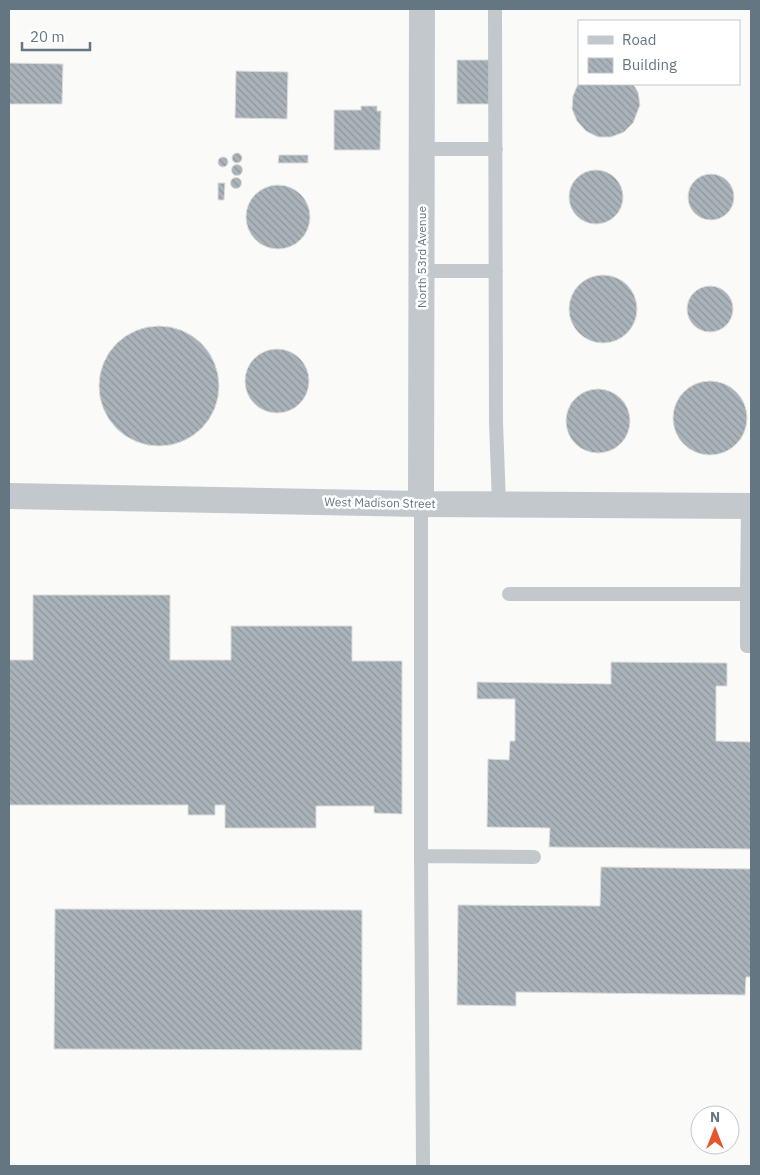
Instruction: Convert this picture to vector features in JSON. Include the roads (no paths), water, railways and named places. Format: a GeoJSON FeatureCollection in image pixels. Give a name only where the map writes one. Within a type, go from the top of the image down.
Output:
{"type":"FeatureCollection","features":[{"type":"Feature","properties":{"kind":"street","name":"North 53rd Avenue"},"geometry":{"type":"LineString","coordinates":[[421,504],[422,9]]}},
{"type":"Feature","properties":{"kind":"street","name":"West Madison Street"},"geometry":{"type":"LineString","coordinates":[[9,496],[421,504],[750,506]]}},
{"type":"Feature","properties":{"kind":"lane"},"geometry":{"type":"LineString","coordinates":[[495,9],[496,422],[499,504]]}},
{"type":"Feature","properties":{"kind":"lane"},"geometry":{"type":"LineString","coordinates":[[422,148],[496,148]]}},
{"type":"Feature","properties":{"kind":"lane"},"geometry":{"type":"LineString","coordinates":[[422,271],[496,271]]}},
{"type":"Feature","properties":{"kind":"lane"},"geometry":{"type":"LineString","coordinates":[[421,504],[423,1164]]}},
{"type":"Feature","properties":{"kind":"lane"},"geometry":{"type":"LineString","coordinates":[[750,506],[747,594],[748,646],[751,646]]}},
{"type":"Feature","properties":{"kind":"lane"},"geometry":{"type":"LineString","coordinates":[[509,594],[747,594]]}},
{"type":"Feature","properties":{"kind":"lane"},"geometry":{"type":"LineString","coordinates":[[421,856],[534,857]]}}]}
